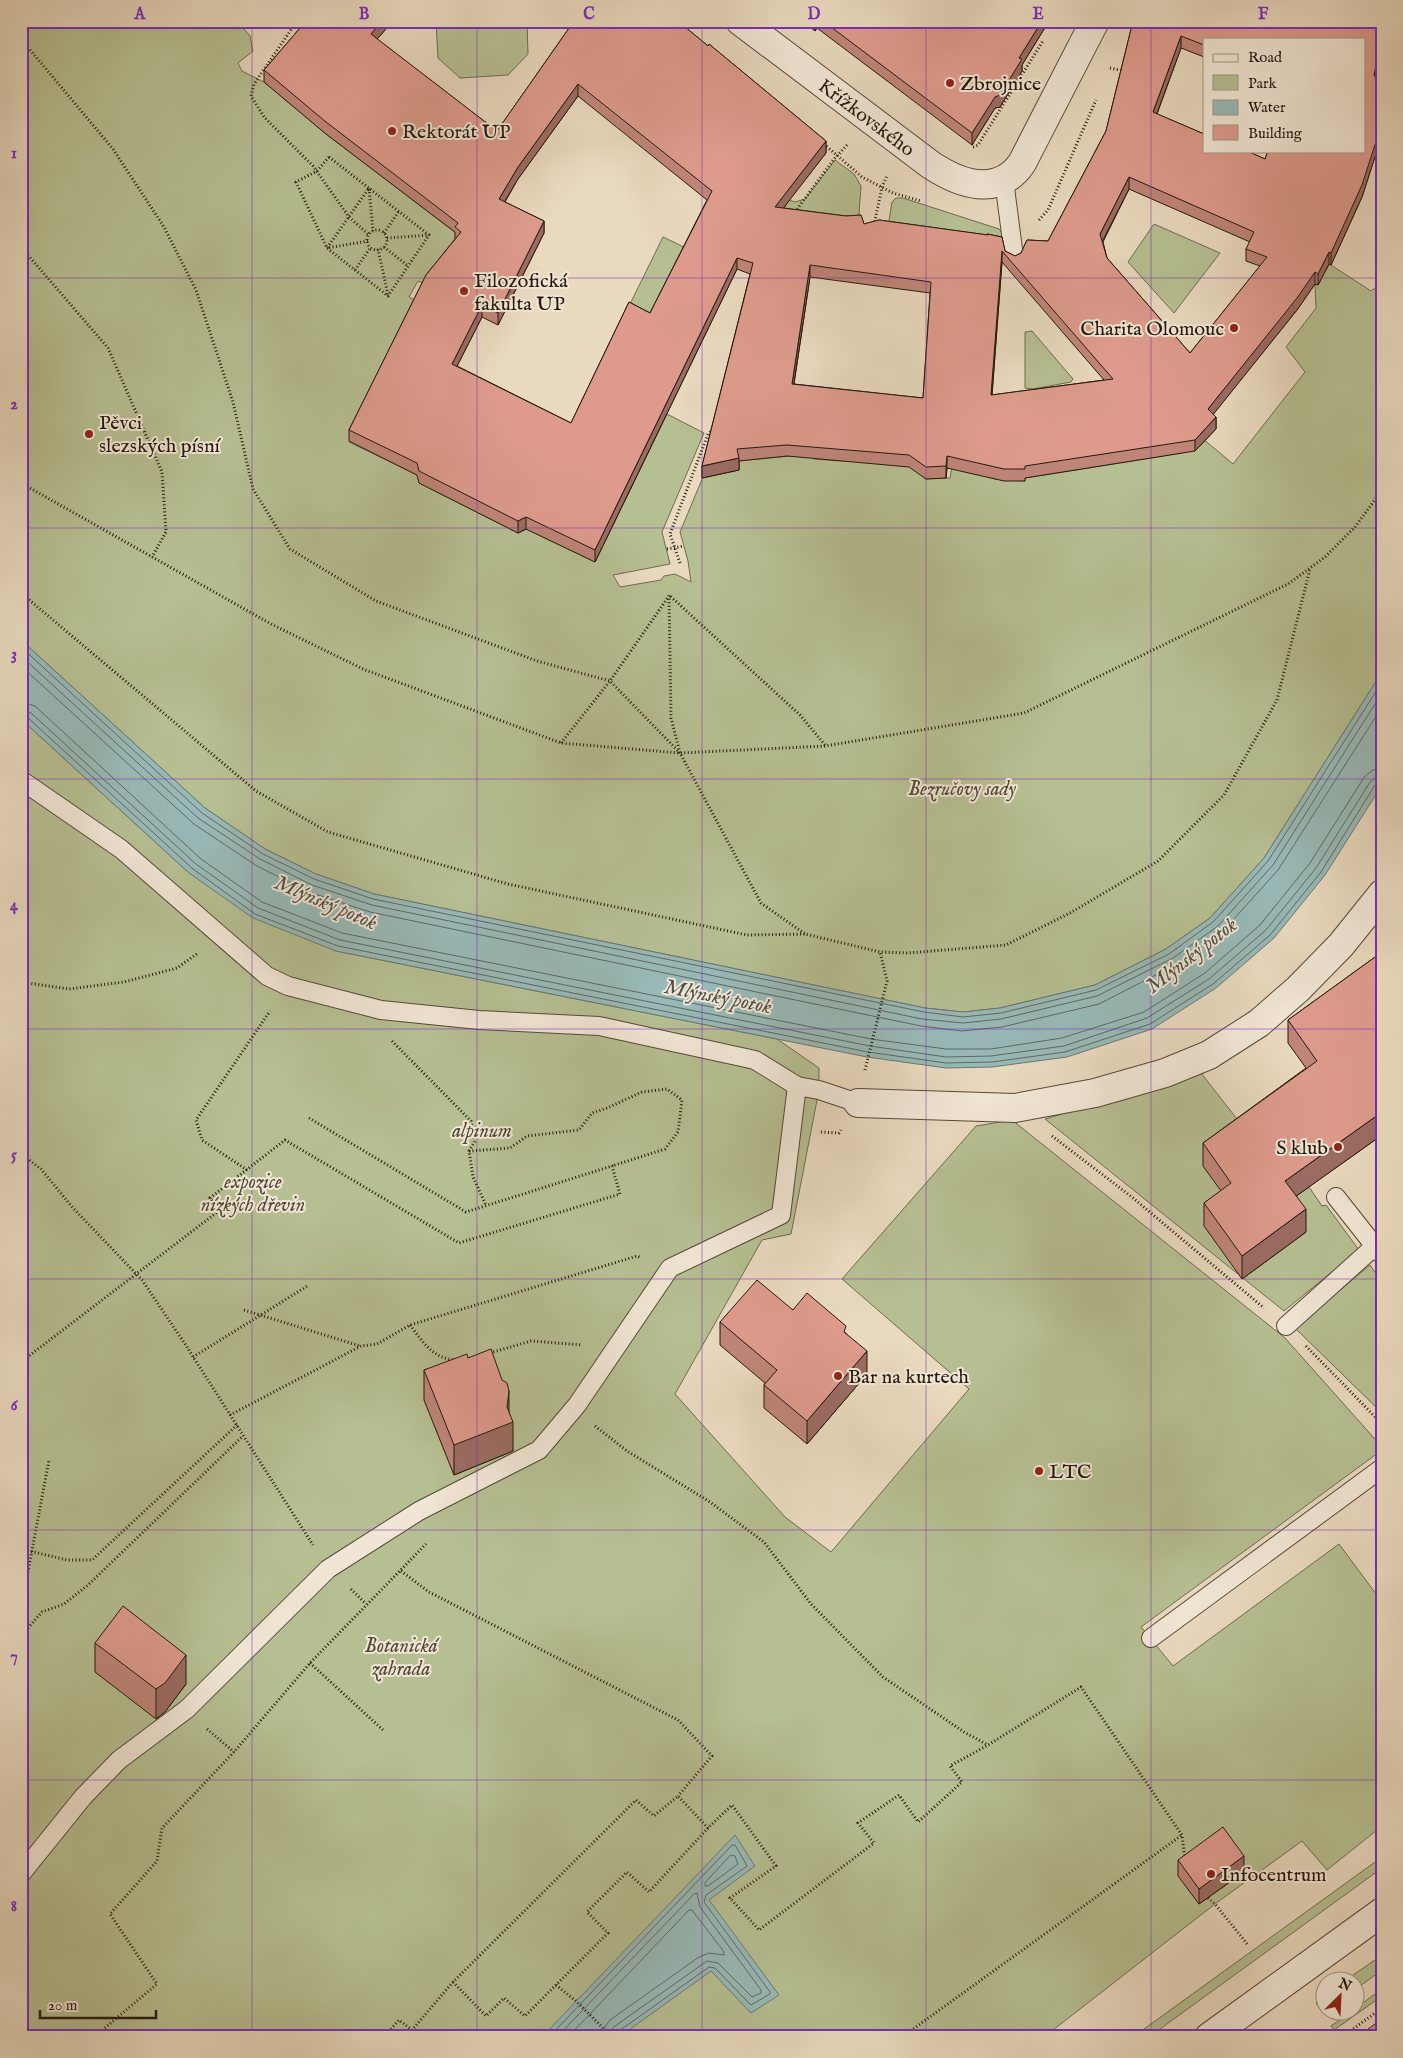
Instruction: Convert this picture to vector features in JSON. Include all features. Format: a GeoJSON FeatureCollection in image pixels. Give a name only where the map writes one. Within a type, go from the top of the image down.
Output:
{"type":"FeatureCollection","features":[{"type":"Feature","properties":{"kind":"street","name":"Křížkovského"},"geometry":{"type":"LineString","coordinates":[[740,21],[901,143],[948,176],[971,184],[984,185],[1004,180]]}},
{"type":"Feature","properties":{"kind":"street"},"geometry":{"type":"LineString","coordinates":[[1004,180],[1017,171],[1022,163],[1095,21]]}},
{"type":"Feature","properties":{"kind":"street"},"geometry":{"type":"LineString","coordinates":[[858,1103],[1015,1108],[1095,1094],[1165,1073],[1208,1054],[1258,1023],[1298,989],[1341,945],[1382,894]]}},
{"type":"Feature","properties":{"kind":"street"},"geometry":{"type":"LineString","coordinates":[[1209,2037],[1382,1912]]}},
{"type":"Feature","properties":{"kind":"lane"},"geometry":{"type":"LineString","coordinates":[[1004,180],[1014,257]]}},
{"type":"Feature","properties":{"kind":"lane"},"geometry":{"type":"LineString","coordinates":[[21,780],[121,849],[267,976],[288,986],[381,1010],[479,1020],[599,1026],[755,1060],[797,1086],[819,1090],[858,1103]]}},
{"type":"Feature","properties":{"kind":"lane"},"geometry":{"type":"LineString","coordinates":[[21,1874],[83,1797],[120,1760],[187,1709],[328,1569],[418,1511],[540,1450],[577,1405],[670,1268],[781,1215],[797,1086]]}},
{"type":"Feature","properties":{"kind":"lane"},"geometry":{"type":"LineString","coordinates":[[1286,1326],[1378,1251],[1336,1197]]}},
{"type":"Feature","properties":{"kind":"lane"},"geometry":{"type":"LineString","coordinates":[[1151,1638],[1382,1468]]}},
{"type":"Feature","properties":{"kind":"path"},"geometry":{"type":"LineString","coordinates":[[297,21],[254,84],[251,96],[264,117],[305,156],[349,217],[369,235]]}},
{"type":"Feature","properties":{"kind":"path"},"geometry":{"type":"LineString","coordinates":[[965,150],[978,146],[1045,38]]}},
{"type":"Feature","properties":{"kind":"path"},"geometry":{"type":"LineString","coordinates":[[21,39],[114,148],[164,227],[196,290],[233,402],[253,489],[290,549],[376,601],[537,661],[610,681],[680,753]]}},
{"type":"Feature","properties":{"kind":"path"},"geometry":{"type":"LineString","coordinates":[[1107,67],[1129,73]]}},
{"type":"Feature","properties":{"kind":"path"},"geometry":{"type":"LineString","coordinates":[[795,213],[834,159],[868,118]]}},
{"type":"Feature","properties":{"kind":"path"},"geometry":{"type":"LineString","coordinates":[[873,230],[882,187],[901,143]]}},
{"type":"Feature","properties":{"kind":"path"},"geometry":{"type":"LineString","coordinates":[[388,296],[327,248],[296,182],[317,171],[329,157],[429,234]]}},
{"type":"Feature","properties":{"kind":"path"},"geometry":{"type":"LineString","coordinates":[[327,248],[368,188]]}},
{"type":"Feature","properties":{"kind":"path"},"geometry":{"type":"LineString","coordinates":[[368,188],[373,231]]}},
{"type":"Feature","properties":{"kind":"path"},"geometry":{"type":"LineString","coordinates":[[384,233],[399,211]]}},
{"type":"Feature","properties":{"kind":"path"},"geometry":{"type":"LineString","coordinates":[[380,230],[384,233],[387,238],[384,247],[378,249],[371,247],[368,241],[369,235],[373,231],[380,230]]}},
{"type":"Feature","properties":{"kind":"path"},"geometry":{"type":"LineString","coordinates":[[387,238],[429,234]]}},
{"type":"Feature","properties":{"kind":"path"},"geometry":{"type":"LineString","coordinates":[[388,296],[429,234]]}},
{"type":"Feature","properties":{"kind":"path"},"geometry":{"type":"LineString","coordinates":[[327,248],[368,241]]}},
{"type":"Feature","properties":{"kind":"path"},"geometry":{"type":"LineString","coordinates":[[21,247],[108,348],[162,472],[166,532],[152,557]]}},
{"type":"Feature","properties":{"kind":"path"},"geometry":{"type":"LineString","coordinates":[[355,270],[371,247]]}},
{"type":"Feature","properties":{"kind":"path"},"geometry":{"type":"LineString","coordinates":[[384,247],[408,266]]}},
{"type":"Feature","properties":{"kind":"path"},"geometry":{"type":"LineString","coordinates":[[378,249],[388,296]]}},
{"type":"Feature","properties":{"kind":"path"},"geometry":{"type":"LineString","coordinates":[[680,563],[670,534],[708,434],[714,428]]}},
{"type":"Feature","properties":{"kind":"path"},"geometry":{"type":"LineString","coordinates":[[21,483],[271,624],[363,669],[561,743],[680,753],[825,746],[1024,713],[1280,588],[1325,557],[1355,527],[1382,490]]}},
{"type":"Feature","properties":{"kind":"path"},"geometry":{"type":"LineString","coordinates":[[667,550],[684,546]]}},
{"type":"Feature","properties":{"kind":"path"},"geometry":{"type":"LineString","coordinates":[[21,593],[256,791],[328,832],[508,884],[718,929],[747,935],[805,934],[880,952],[908,954],[1006,945],[1070,913],[1158,861],[1224,795],[1277,700],[1311,567]]}},
{"type":"Feature","properties":{"kind":"path"},"geometry":{"type":"LineString","coordinates":[[561,743],[610,681],[669,595]]}},
{"type":"Feature","properties":{"kind":"path"},"geometry":{"type":"LineString","coordinates":[[669,595],[800,715],[825,746]]}},
{"type":"Feature","properties":{"kind":"path"},"geometry":{"type":"LineString","coordinates":[[669,595],[671,718],[680,753],[762,903],[805,934]]}},
{"type":"Feature","properties":{"kind":"path"},"geometry":{"type":"LineString","coordinates":[[21,982],[68,989],[124,982],[177,968],[222,936]]}},
{"type":"Feature","properties":{"kind":"path"},"geometry":{"type":"LineString","coordinates":[[865,1072],[887,981],[880,952]]}},
{"type":"Feature","properties":{"kind":"path"},"geometry":{"type":"LineString","coordinates":[[247,1170],[202,1140],[196,1120],[288,986]]}},
{"type":"Feature","properties":{"kind":"path"},"geometry":{"type":"LineString","coordinates":[[381,1010],[390,1038],[472,1122],[475,1142],[469,1151],[474,1177],[486,1205]]}},
{"type":"Feature","properties":{"kind":"path"},"geometry":{"type":"LineString","coordinates":[[308,1118],[466,1212],[665,1149],[678,1132],[682,1100],[667,1089],[642,1092],[592,1113],[579,1130],[527,1136],[510,1148],[469,1151]]}},
{"type":"Feature","properties":{"kind":"path"},"geometry":{"type":"LineString","coordinates":[[1015,1108],[1133,1198],[1286,1326],[1382,1424]]}},
{"type":"Feature","properties":{"kind":"path"},"geometry":{"type":"LineString","coordinates":[[21,1362],[220,1210],[210,1198],[285,1140],[458,1243],[620,1194],[612,1166]]}},
{"type":"Feature","properties":{"kind":"path"},"geometry":{"type":"LineString","coordinates":[[21,1154],[41,1169],[73,1208],[137,1274],[193,1357],[328,1569]]}},
{"type":"Feature","properties":{"kind":"path"},"geometry":{"type":"LineString","coordinates":[[230,1415],[361,1346],[377,1344],[410,1325],[637,1256],[670,1268]]}},
{"type":"Feature","properties":{"kind":"path"},"geometry":{"type":"LineString","coordinates":[[193,1357],[309,1285]]}},
{"type":"Feature","properties":{"kind":"path"},"geometry":{"type":"LineString","coordinates":[[244,1310],[361,1346]]}},
{"type":"Feature","properties":{"kind":"path"},"geometry":{"type":"LineString","coordinates":[[410,1325],[428,1350],[444,1359],[458,1360]]}},
{"type":"Feature","properties":{"kind":"path"},"geometry":{"type":"LineString","coordinates":[[484,1355],[531,1341],[616,1347]]}},
{"type":"Feature","properties":{"kind":"path"},"geometry":{"type":"LineString","coordinates":[[577,1405],[593,1424],[626,1452],[710,1502],[764,1542],[811,1604],[883,1677],[964,1732],[988,1745]]}},
{"type":"Feature","properties":{"kind":"path"},"geometry":{"type":"LineString","coordinates":[[21,1549],[67,1560],[92,1560],[237,1425]]}},
{"type":"Feature","properties":{"kind":"path"},"geometry":{"type":"LineString","coordinates":[[21,1636],[42,1612],[64,1604],[88,1585],[243,1436]]}},
{"type":"Feature","properties":{"kind":"path"},"geometry":{"type":"LineString","coordinates":[[24,1593],[49,1460]]}},
{"type":"Feature","properties":{"kind":"path"},"geometry":{"type":"LineString","coordinates":[[94,2037],[157,1984],[110,1914],[157,1861],[162,1828],[234,1752],[310,1663],[400,1571],[429,1592],[678,1720],[712,1756],[678,1796],[654,1816],[636,1800],[453,1982],[412,2030],[399,2020],[384,2037]]}},
{"type":"Feature","properties":{"kind":"path"},"geometry":{"type":"LineString","coordinates":[[356,1594],[366,1604]]}},
{"type":"Feature","properties":{"kind":"path"},"geometry":{"type":"LineString","coordinates":[[310,1663],[383,1730]]}},
{"type":"Feature","properties":{"kind":"path"},"geometry":{"type":"LineString","coordinates":[[453,1982],[486,2016],[504,1998],[525,2016],[608,1932],[587,1912],[628,1872],[649,1892],[732,1805],[776,1866],[730,1898],[759,1930],[874,1843],[858,1823],[899,1796],[918,1822],[962,1782],[950,1766],[988,1745],[1081,1687],[1182,1835],[1186,1864]]}},
{"type":"Feature","properties":{"kind":"path"},"geometry":{"type":"LineString","coordinates":[[215,1736],[234,1752]]}},
{"type":"Feature","properties":{"kind":"path"},"geometry":{"type":"LineString","coordinates":[[678,1796],[708,1828]]}},
{"type":"Feature","properties":{"kind":"path"},"geometry":{"type":"LineString","coordinates":[[902,2037],[1182,1835]]}},
{"type":"Feature","properties":{"kind":"path"},"geometry":{"type":"LineString","coordinates":[[1208,1898],[1248,1945]]}},
{"type":"Feature","properties":{"kind":"path"},"geometry":{"type":"LineString","coordinates":[[555,1985],[576,2000],[612,2037]]}},
{"type":"Feature","properties":{"kind":"path"},"geometry":{"type":"LineString","coordinates":[[1342,2037],[1382,2008]]}},
{"type":"Feature","properties":{"kind":"green space","name":"Bezručovy sady"},"geometry":{"type":"Polygon","coordinates":[[[21,21],[237,21],[250,36],[253,51],[238,63],[242,71],[264,82],[326,134],[457,234],[461,244],[428,285],[418,281],[409,297],[419,302],[349,442],[417,475],[419,483],[518,533],[526,529],[595,562],[667,414],[704,433],[662,532],[670,564],[613,575],[620,587],[661,580],[664,576],[675,574],[691,582],[688,561],[680,532],[703,477],[739,469],[737,461],[813,454],[814,459],[826,460],[906,460],[925,479],[950,478],[952,466],[995,479],[1025,481],[1025,478],[1182,453],[1196,433],[1233,464],[1305,372],[1286,347],[1316,308],[1315,284],[1318,285],[1329,264],[1371,291],[1375,288],[1382,292],[1382,672],[1264,858],[1210,918],[1166,949],[1095,985],[1000,1008],[963,1012],[925,1008],[374,894],[316,874],[265,849],[205,808],[21,640],[21,21]]]}},
{"type":"Feature","properties":{"kind":"green space"},"geometry":{"type":"Polygon","coordinates":[[[436,21],[527,21],[528,54],[508,75],[460,78],[438,58],[436,21]]]}},
{"type":"Feature","properties":{"kind":"green space"},"geometry":{"type":"Polygon","coordinates":[[[835,160],[854,174],[861,186],[858,227],[778,219],[789,200],[795,202],[805,199],[835,160]]]}},
{"type":"Feature","properties":{"kind":"green space"},"geometry":{"type":"Polygon","coordinates":[[[896,198],[903,198],[999,229],[1003,234],[1004,251],[887,233],[892,202],[896,198]]]}},
{"type":"Feature","properties":{"kind":"green space"},"geometry":{"type":"Polygon","coordinates":[[[1154,224],[1220,253],[1174,313],[1128,262],[1154,224]]]}},
{"type":"Feature","properties":{"kind":"green space"},"geometry":{"type":"Polygon","coordinates":[[[663,237],[688,249],[654,316],[630,304],[663,237]]]}},
{"type":"Feature","properties":{"kind":"green space"},"geometry":{"type":"Polygon","coordinates":[[[1032,331],[1073,379],[1071,382],[1033,389],[1025,388],[1025,332],[1032,331]]]}},
{"type":"Feature","properties":{"kind":"green space","name":"Botanická zahrada"},"geometry":{"type":"Polygon","coordinates":[[[21,719],[189,873],[336,951],[777,1039],[819,1068],[819,1090],[791,1234],[762,1240],[675,1394],[785,1517],[831,1552],[969,1389],[842,1279],[976,1126],[1012,1120],[1285,1338],[1382,1447],[1382,1450],[1141,1627],[1173,1666],[1339,1544],[1382,1602],[1382,1826],[1327,1870],[1302,1841],[1215,1904],[1044,2037],[21,2037],[21,719]]]}},
{"type":"Feature","properties":{"kind":"green space"},"geometry":{"type":"Polygon","coordinates":[[[1201,1073],[1248,1133],[1285,1204],[1309,1187],[1322,1206],[1326,1205],[1359,1250],[1284,1311],[1045,1119],[1201,1073]]]}},
{"type":"Feature","properties":{"kind":"green space"},"geometry":{"type":"Polygon","coordinates":[[[1370,1265],[1382,1282],[1382,1413],[1295,1328],[1370,1265]]]}},
{"type":"Feature","properties":{"kind":"green space"},"geometry":{"type":"Polygon","coordinates":[[[1382,1857],[1382,1868],[1149,2037],[1133,2037],[1382,1857]]]}},
{"type":"Feature","properties":{"kind":"green space"},"geometry":{"type":"Polygon","coordinates":[[[1382,1955],[1382,1970],[1366,1982],[1366,1970],[1360,1970],[1382,1955]]]}},
{"type":"Feature","properties":{"kind":"green space"},"geometry":{"type":"Polygon","coordinates":[[[1382,1989],[1382,1996],[1366,2007],[1366,2001],[1382,1989]]]}},
{"type":"Feature","properties":{"kind":"green space"},"geometry":{"type":"Polygon","coordinates":[[[1339,2020],[1348,2020],[1334,2030],[1331,2026],[1339,2020]]]}},
{"type":"Feature","properties":{"kind":"water","name":"Mlýnský potok"},"geometry":{"type":"Polygon","coordinates":[[[21,640],[205,808],[265,849],[316,874],[374,894],[925,1008],[963,1012],[1000,1008],[1095,985],[1166,949],[1210,918],[1264,858],[1382,672],[1382,785],[1325,875],[1274,938],[1216,988],[1152,1029],[1067,1057],[992,1067],[946,1068],[867,1057],[336,951],[253,918],[189,873],[21,719],[21,640]]]}},
{"type":"Feature","properties":{"kind":"water"},"geometry":{"type":"Polygon","coordinates":[[[735,1835],[755,1866],[709,1900],[779,1995],[751,2013],[711,1971],[619,2037],[542,2037],[735,1835]]]}},
{"type":"Feature","properties":{"kind":"building"},"geometry":{"type":"Polygon","coordinates":[[[306,21],[382,21],[371,34],[497,131],[574,21],[678,21],[708,46],[709,44],[826,141],[775,207],[846,216],[861,215],[864,224],[879,220],[1002,237],[1005,251],[1015,256],[1021,253],[1027,240],[1048,241],[1106,131],[1133,21],[1382,21],[1382,38],[1374,75],[1382,91],[1382,123],[1362,185],[1331,253],[1329,252],[1318,274],[1315,272],[1297,298],[1208,409],[1216,417],[1195,440],[1025,466],[1025,469],[1004,469],[947,456],[946,466],[926,467],[909,455],[787,445],[737,449],[739,458],[702,466],[753,263],[737,258],[595,550],[526,517],[518,521],[419,471],[417,463],[349,430],[426,275],[461,232],[455,227],[458,223],[326,122],[264,70],[306,21]],[[578,84],[518,167],[499,199],[544,221],[498,313],[482,305],[452,364],[571,423],[629,302],[650,313],[712,191],[578,84]],[[1129,177],[1100,234],[1107,258],[1190,353],[1267,257],[1246,249],[1254,232],[1129,177]],[[1002,251],[991,395],[1113,379],[1002,251]],[[810,265],[792,384],[923,398],[931,282],[810,265]]]}},
{"type":"Feature","properties":{"kind":"building","name":"Zbrojnice"},"geometry":{"type":"Polygon","coordinates":[[[823,21],[1042,21],[1019,58],[1022,59],[1000,95],[995,97],[972,133],[823,21]]]}},
{"type":"Feature","properties":{"kind":"building"},"geometry":{"type":"Polygon","coordinates":[[[1382,952],[1382,1112],[1285,1181],[1306,1209],[1242,1256],[1204,1203],[1231,1183],[1203,1143],[1317,1061],[1288,1020],[1382,952]]]}},
{"type":"Feature","properties":{"kind":"building"},"geometry":{"type":"Polygon","coordinates":[[[757,1280],[793,1310],[807,1293],[846,1326],[844,1332],[867,1351],[807,1421],[764,1385],[777,1370],[720,1322],[757,1280]]]}},
{"type":"Feature","properties":{"kind":"building"},"geometry":{"type":"Polygon","coordinates":[[[491,1349],[502,1380],[507,1383],[509,1391],[507,1407],[513,1422],[454,1445],[424,1370],[467,1354],[468,1358],[491,1349]]]}},
{"type":"Feature","properties":{"kind":"building"},"geometry":{"type":"Polygon","coordinates":[[[123,1606],[186,1655],[165,1683],[156,1689],[95,1643],[123,1606]]]}},
{"type":"Feature","properties":{"kind":"building"},"geometry":{"type":"Polygon","coordinates":[[[1223,1827],[1244,1856],[1199,1889],[1178,1860],[1223,1827]]]}},
{"type":"Feature","properties":{"kind":"building"},"geometry":{"type":"Polygon","coordinates":[[[1382,2019],[1382,2037],[1357,2037],[1382,2019]]]}},
{"type":"Feature","properties":{"kind":"place","name":"Zbrojnice"},"geometry":{"type":"Point","coordinates":[950,83]}},
{"type":"Feature","properties":{"kind":"place","name":"Rektorát UP"},"geometry":{"type":"Point","coordinates":[392,131]}},
{"type":"Feature","properties":{"kind":"place","name":"Filozofická fakulta UP"},"geometry":{"type":"Point","coordinates":[464,291]}},
{"type":"Feature","properties":{"kind":"place","name":"Charita Olomouc"},"geometry":{"type":"Point","coordinates":[1234,328]}},
{"type":"Feature","properties":{"kind":"place","name":"Pěvci slezských písní"},"geometry":{"type":"Point","coordinates":[89,434]}},
{"type":"Feature","properties":{"kind":"place","name":"S klub"},"geometry":{"type":"Point","coordinates":[1338,1147]}},
{"type":"Feature","properties":{"kind":"place","name":"Bar na kurtech"},"geometry":{"type":"Point","coordinates":[838,1376]}},
{"type":"Feature","properties":{"kind":"place","name":"LTC"},"geometry":{"type":"Point","coordinates":[1039,1471]}},
{"type":"Feature","properties":{"kind":"place","name":"Infocentrum"},"geometry":{"type":"Point","coordinates":[1211,1874]}},
{"type":"Feature","properties":{"kind":"park label","name":"alpinum"},"geometry":{"type":"Point","coordinates":[482,1130]}},
{"type":"Feature","properties":{"kind":"park label","name":"expozice nízkých dřevin"},"geometry":{"type":"Point","coordinates":[253,1192]}}]}
